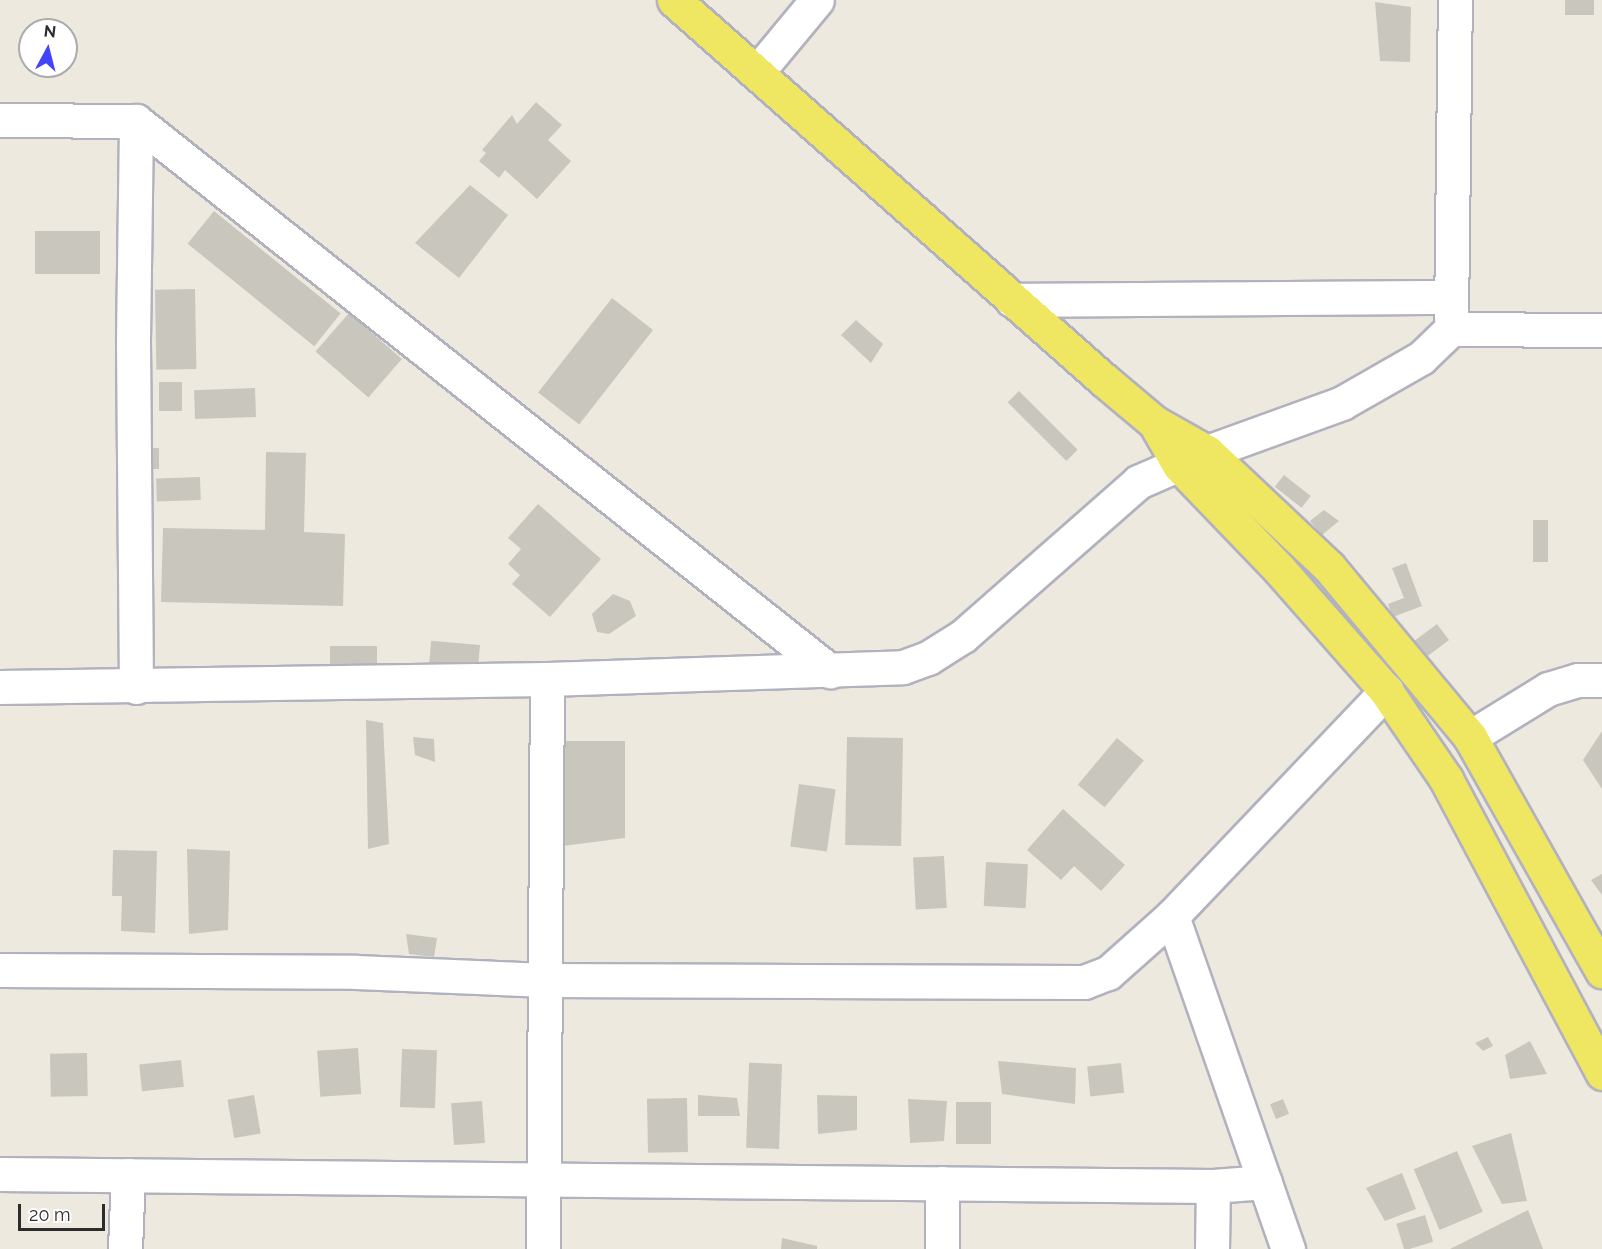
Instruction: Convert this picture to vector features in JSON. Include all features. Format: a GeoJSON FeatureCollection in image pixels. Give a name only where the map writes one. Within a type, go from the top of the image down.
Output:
{"type":"FeatureCollection","features":[{"type":"Feature","properties":{"kind":"main road"},"geometry":{"type":"LineString","coordinates":[[674,0],[1193,458],[1329,567],[1470,737],[1602,971]]}},
{"type":"Feature","properties":{"kind":"main road"},"geometry":{"type":"LineString","coordinates":[[1193,458],[1286,577],[1386,692],[1446,779],[1602,1072]]}},
{"type":"Feature","properties":{"kind":"street"},"geometry":{"type":"LineString","coordinates":[[758,72],[817,0]]}},
{"type":"Feature","properties":{"kind":"street"},"geometry":{"type":"LineString","coordinates":[[0,687],[136,687],[830,671],[903,667],[947,647],[1130,487],[1193,458],[1342,403],[1421,358],[1451,313],[1455,0]]}},
{"type":"Feature","properties":{"kind":"street"},"geometry":{"type":"LineString","coordinates":[[0,120],[136,121],[830,671]]}},
{"type":"Feature","properties":{"kind":"street"},"geometry":{"type":"LineString","coordinates":[[136,121],[133,339],[136,687]]}},
{"type":"Feature","properties":{"kind":"street"},"geometry":{"type":"LineString","coordinates":[[1012,300],[1451,313],[1602,330]]}},
{"type":"Feature","properties":{"kind":"street"},"geometry":{"type":"LineString","coordinates":[[543,1249],[547,679]]}},
{"type":"Feature","properties":{"kind":"street"},"geometry":{"type":"LineString","coordinates":[[1470,737],[1548,689],[1578,680],[1602,680]]}},
{"type":"Feature","properties":{"kind":"street"},"geometry":{"type":"LineString","coordinates":[[0,970],[356,972],[545,980],[1084,982],[1108,973],[1172,916],[1386,692]]}},
{"type":"Feature","properties":{"kind":"street"},"geometry":{"type":"LineString","coordinates":[[1172,916],[1288,1249]]}},
{"type":"Feature","properties":{"kind":"street"},"geometry":{"type":"LineString","coordinates":[[0,1174],[543,1176],[1213,1186],[1265,1182]]}},
{"type":"Feature","properties":{"kind":"street"},"geometry":{"type":"LineString","coordinates":[[125,1249],[128,1175]]}},
{"type":"Feature","properties":{"kind":"street"},"geometry":{"type":"LineString","coordinates":[[942,1183],[942,1249]]}},
{"type":"Feature","properties":{"kind":"street"},"geometry":{"type":"LineString","coordinates":[[1212,1249],[1213,1186]]}},
{"type":"Feature","properties":{"kind":"building"},"geometry":{"type":"Polygon","coordinates":[[[1565,0],[1594,0],[1594,15],[1565,15],[1565,0]]]}},
{"type":"Feature","properties":{"kind":"building"},"geometry":{"type":"Polygon","coordinates":[[[1375,2],[1411,7],[1410,62],[1380,61],[1375,2]]]}},
{"type":"Feature","properties":{"kind":"building"},"geometry":{"type":"Polygon","coordinates":[[[536,102],[562,125],[548,140],[571,161],[537,199],[505,170],[499,178],[479,161],[486,153],[482,150],[512,115],[517,124],[536,102]]]}},
{"type":"Feature","properties":{"kind":"building"},"geometry":{"type":"Polygon","coordinates":[[[470,185],[508,215],[459,278],[415,243],[470,185]]]}},
{"type":"Feature","properties":{"kind":"building"},"geometry":{"type":"Polygon","coordinates":[[[214,211],[341,314],[314,346],[188,244],[214,211]]]}},
{"type":"Feature","properties":{"kind":"building"},"geometry":{"type":"Polygon","coordinates":[[[35,231],[100,231],[100,274],[35,274],[35,231]]]}},
{"type":"Feature","properties":{"kind":"building"},"geometry":{"type":"Polygon","coordinates":[[[195,289],[196,369],[156,370],[155,290],[195,289]]]}},
{"type":"Feature","properties":{"kind":"building"},"geometry":{"type":"Polygon","coordinates":[[[612,298],[653,330],[579,425],[538,393],[612,298]]]}},
{"type":"Feature","properties":{"kind":"building"},"geometry":{"type":"Polygon","coordinates":[[[349,313],[402,359],[368,397],[316,351],[349,313]]]}},
{"type":"Feature","properties":{"kind":"building"},"geometry":{"type":"Polygon","coordinates":[[[856,320],[883,344],[871,363],[841,335],[856,320]]]}},
{"type":"Feature","properties":{"kind":"building"},"geometry":{"type":"Polygon","coordinates":[[[159,382],[182,382],[182,411],[159,411],[159,382]]]}},
{"type":"Feature","properties":{"kind":"building"},"geometry":{"type":"Polygon","coordinates":[[[255,388],[256,417],[195,419],[194,390],[255,388]]]}},
{"type":"Feature","properties":{"kind":"building"},"geometry":{"type":"Polygon","coordinates":[[[1019,391],[1078,450],[1066,461],[1008,402],[1019,391]]]}},
{"type":"Feature","properties":{"kind":"building"},"geometry":{"type":"Polygon","coordinates":[[[144,448],[159,448],[159,469],[144,469],[144,448]]]}},
{"type":"Feature","properties":{"kind":"building"},"geometry":{"type":"Polygon","coordinates":[[[266,452],[306,453],[304,532],[345,534],[343,606],[161,602],[163,528],[265,530],[266,452]]]}},
{"type":"Feature","properties":{"kind":"building"},"geometry":{"type":"Polygon","coordinates":[[[1284,475],[1311,496],[1302,508],[1275,487],[1284,475]]]}},
{"type":"Feature","properties":{"kind":"building"},"geometry":{"type":"Polygon","coordinates":[[[200,477],[201,500],[157,502],[156,479],[200,477]]]}},
{"type":"Feature","properties":{"kind":"building"},"geometry":{"type":"Polygon","coordinates":[[[538,504],[601,559],[550,617],[512,584],[520,575],[508,564],[521,549],[508,538],[538,504]]]}},
{"type":"Feature","properties":{"kind":"building"},"geometry":{"type":"Polygon","coordinates":[[[1324,510],[1339,521],[1322,535],[1310,521],[1324,510]]]}},
{"type":"Feature","properties":{"kind":"building"},"geometry":{"type":"Polygon","coordinates":[[[1533,520],[1548,520],[1548,562],[1533,562],[1533,520]]]}},
{"type":"Feature","properties":{"kind":"building"},"geometry":{"type":"Polygon","coordinates":[[[1406,563],[1422,606],[1393,617],[1388,604],[1404,598],[1392,568],[1406,563]]]}},
{"type":"Feature","properties":{"kind":"building"},"geometry":{"type":"Polygon","coordinates":[[[613,594],[630,601],[636,616],[609,634],[597,632],[592,614],[613,594]]]}},
{"type":"Feature","properties":{"kind":"building"},"geometry":{"type":"Polygon","coordinates":[[[1437,624],[1449,640],[1427,657],[1415,641],[1437,624]]]}},
{"type":"Feature","properties":{"kind":"building"},"geometry":{"type":"Polygon","coordinates":[[[431,641],[480,645],[478,669],[429,665],[431,641]]]}},
{"type":"Feature","properties":{"kind":"building"},"geometry":{"type":"Polygon","coordinates":[[[330,646],[377,646],[377,669],[330,669],[330,646]]]}},
{"type":"Feature","properties":{"kind":"building"},"geometry":{"type":"Polygon","coordinates":[[[366,720],[383,723],[389,844],[368,849],[366,720]]]}},
{"type":"Feature","properties":{"kind":"building"},"geometry":{"type":"Polygon","coordinates":[[[1602,731],[1602,789],[1583,760],[1602,731]]]}},
{"type":"Feature","properties":{"kind":"building"},"geometry":{"type":"Polygon","coordinates":[[[413,737],[434,739],[435,762],[415,755],[413,737]]]}},
{"type":"Feature","properties":{"kind":"building"},"geometry":{"type":"Polygon","coordinates":[[[847,737],[903,738],[901,846],[845,845],[847,737]]]}},
{"type":"Feature","properties":{"kind":"building"},"geometry":{"type":"Polygon","coordinates":[[[1117,738],[1144,760],[1105,807],[1078,785],[1117,738]]]}},
{"type":"Feature","properties":{"kind":"building"},"geometry":{"type":"Polygon","coordinates":[[[558,741],[625,741],[625,838],[563,846],[558,741]]]}},
{"type":"Feature","properties":{"kind":"building"},"geometry":{"type":"Polygon","coordinates":[[[799,784],[836,789],[827,852],[790,846],[799,784]]]}},
{"type":"Feature","properties":{"kind":"building"},"geometry":{"type":"Polygon","coordinates":[[[1063,809],[1125,865],[1101,891],[1074,866],[1061,880],[1027,850],[1063,809]]]}},
{"type":"Feature","properties":{"kind":"building"},"geometry":{"type":"Polygon","coordinates":[[[187,849],[230,851],[228,930],[189,934],[187,849]]]}},
{"type":"Feature","properties":{"kind":"building"},"geometry":{"type":"Polygon","coordinates":[[[113,850],[157,851],[155,933],[121,931],[122,896],[112,896],[113,850]]]}},
{"type":"Feature","properties":{"kind":"building"},"geometry":{"type":"Polygon","coordinates":[[[944,856],[947,908],[916,910],[913,858],[944,856]]]}},
{"type":"Feature","properties":{"kind":"building"},"geometry":{"type":"Polygon","coordinates":[[[986,862],[1028,864],[1026,908],[984,906],[986,862]]]}},
{"type":"Feature","properties":{"kind":"building"},"geometry":{"type":"Polygon","coordinates":[[[1602,874],[1602,895],[1591,880],[1602,874]]]}},
{"type":"Feature","properties":{"kind":"building"},"geometry":{"type":"Polygon","coordinates":[[[406,934],[437,938],[434,957],[409,954],[406,934]]]}},
{"type":"Feature","properties":{"kind":"building"},"geometry":{"type":"Polygon","coordinates":[[[1488,1037],[1493,1046],[1483,1051],[1475,1043],[1488,1037]]]}},
{"type":"Feature","properties":{"kind":"building"},"geometry":{"type":"Polygon","coordinates":[[[1530,1041],[1547,1074],[1510,1079],[1505,1055],[1530,1041]]]}},
{"type":"Feature","properties":{"kind":"building"},"geometry":{"type":"Polygon","coordinates":[[[358,1048],[361,1094],[320,1097],[317,1051],[358,1048]]]}},
{"type":"Feature","properties":{"kind":"building"},"geometry":{"type":"Polygon","coordinates":[[[402,1049],[437,1050],[435,1108],[400,1107],[402,1049]]]}},
{"type":"Feature","properties":{"kind":"building"},"geometry":{"type":"Polygon","coordinates":[[[87,1053],[88,1096],[51,1097],[50,1054],[87,1053]]]}},
{"type":"Feature","properties":{"kind":"building"},"geometry":{"type":"Polygon","coordinates":[[[181,1060],[184,1087],[142,1091],[139,1064],[181,1060]]]}},
{"type":"Feature","properties":{"kind":"building"},"geometry":{"type":"Polygon","coordinates":[[[998,1061],[1076,1068],[1075,1104],[1002,1094],[998,1061]]]}},
{"type":"Feature","properties":{"kind":"building"},"geometry":{"type":"Polygon","coordinates":[[[749,1063],[782,1064],[779,1149],[746,1148],[749,1063]]]}},
{"type":"Feature","properties":{"kind":"building"},"geometry":{"type":"Polygon","coordinates":[[[1121,1063],[1124,1093],[1090,1096],[1087,1067],[1121,1063]]]}},
{"type":"Feature","properties":{"kind":"building"},"geometry":{"type":"Polygon","coordinates":[[[254,1095],[261,1133],[234,1138],[227,1100],[254,1095]]]}},
{"type":"Feature","properties":{"kind":"building"},"geometry":{"type":"Polygon","coordinates":[[[698,1095],[737,1098],[740,1116],[698,1116],[698,1095]]]}},
{"type":"Feature","properties":{"kind":"building"},"geometry":{"type":"Polygon","coordinates":[[[817,1095],[857,1096],[857,1130],[818,1134],[817,1095]]]}},
{"type":"Feature","properties":{"kind":"building"},"geometry":{"type":"Polygon","coordinates":[[[687,1098],[688,1152],[648,1153],[647,1099],[687,1098]]]}},
{"type":"Feature","properties":{"kind":"building"},"geometry":{"type":"Polygon","coordinates":[[[908,1099],[947,1101],[944,1141],[910,1143],[908,1099]]]}},
{"type":"Feature","properties":{"kind":"building"},"geometry":{"type":"Polygon","coordinates":[[[1283,1099],[1289,1114],[1276,1119],[1270,1104],[1283,1099]]]}},
{"type":"Feature","properties":{"kind":"building"},"geometry":{"type":"Polygon","coordinates":[[[482,1101],[485,1143],[454,1145],[451,1103],[482,1101]]]}},
{"type":"Feature","properties":{"kind":"building"},"geometry":{"type":"Polygon","coordinates":[[[956,1102],[991,1102],[991,1144],[956,1144],[956,1102]]]}},
{"type":"Feature","properties":{"kind":"building"},"geometry":{"type":"Polygon","coordinates":[[[1511,1133],[1527,1201],[1502,1204],[1472,1146],[1511,1133]]]}},
{"type":"Feature","properties":{"kind":"building"},"geometry":{"type":"Polygon","coordinates":[[[1457,1151],[1483,1212],[1440,1230],[1414,1169],[1457,1151]]]}},
{"type":"Feature","properties":{"kind":"building"},"geometry":{"type":"Polygon","coordinates":[[[1402,1173],[1416,1209],[1385,1221],[1366,1188],[1402,1173]]]}},
{"type":"Feature","properties":{"kind":"building"},"geometry":{"type":"Polygon","coordinates":[[[1528,1210],[1543,1249],[1450,1249],[1528,1210]]]}},
{"type":"Feature","properties":{"kind":"building"},"geometry":{"type":"Polygon","coordinates":[[[1425,1215],[1433,1242],[1404,1249],[1396,1224],[1425,1215]]]}},
{"type":"Feature","properties":{"kind":"building"},"geometry":{"type":"Polygon","coordinates":[[[782,1238],[817,1246],[817,1249],[781,1249],[782,1238]]]}}]}
